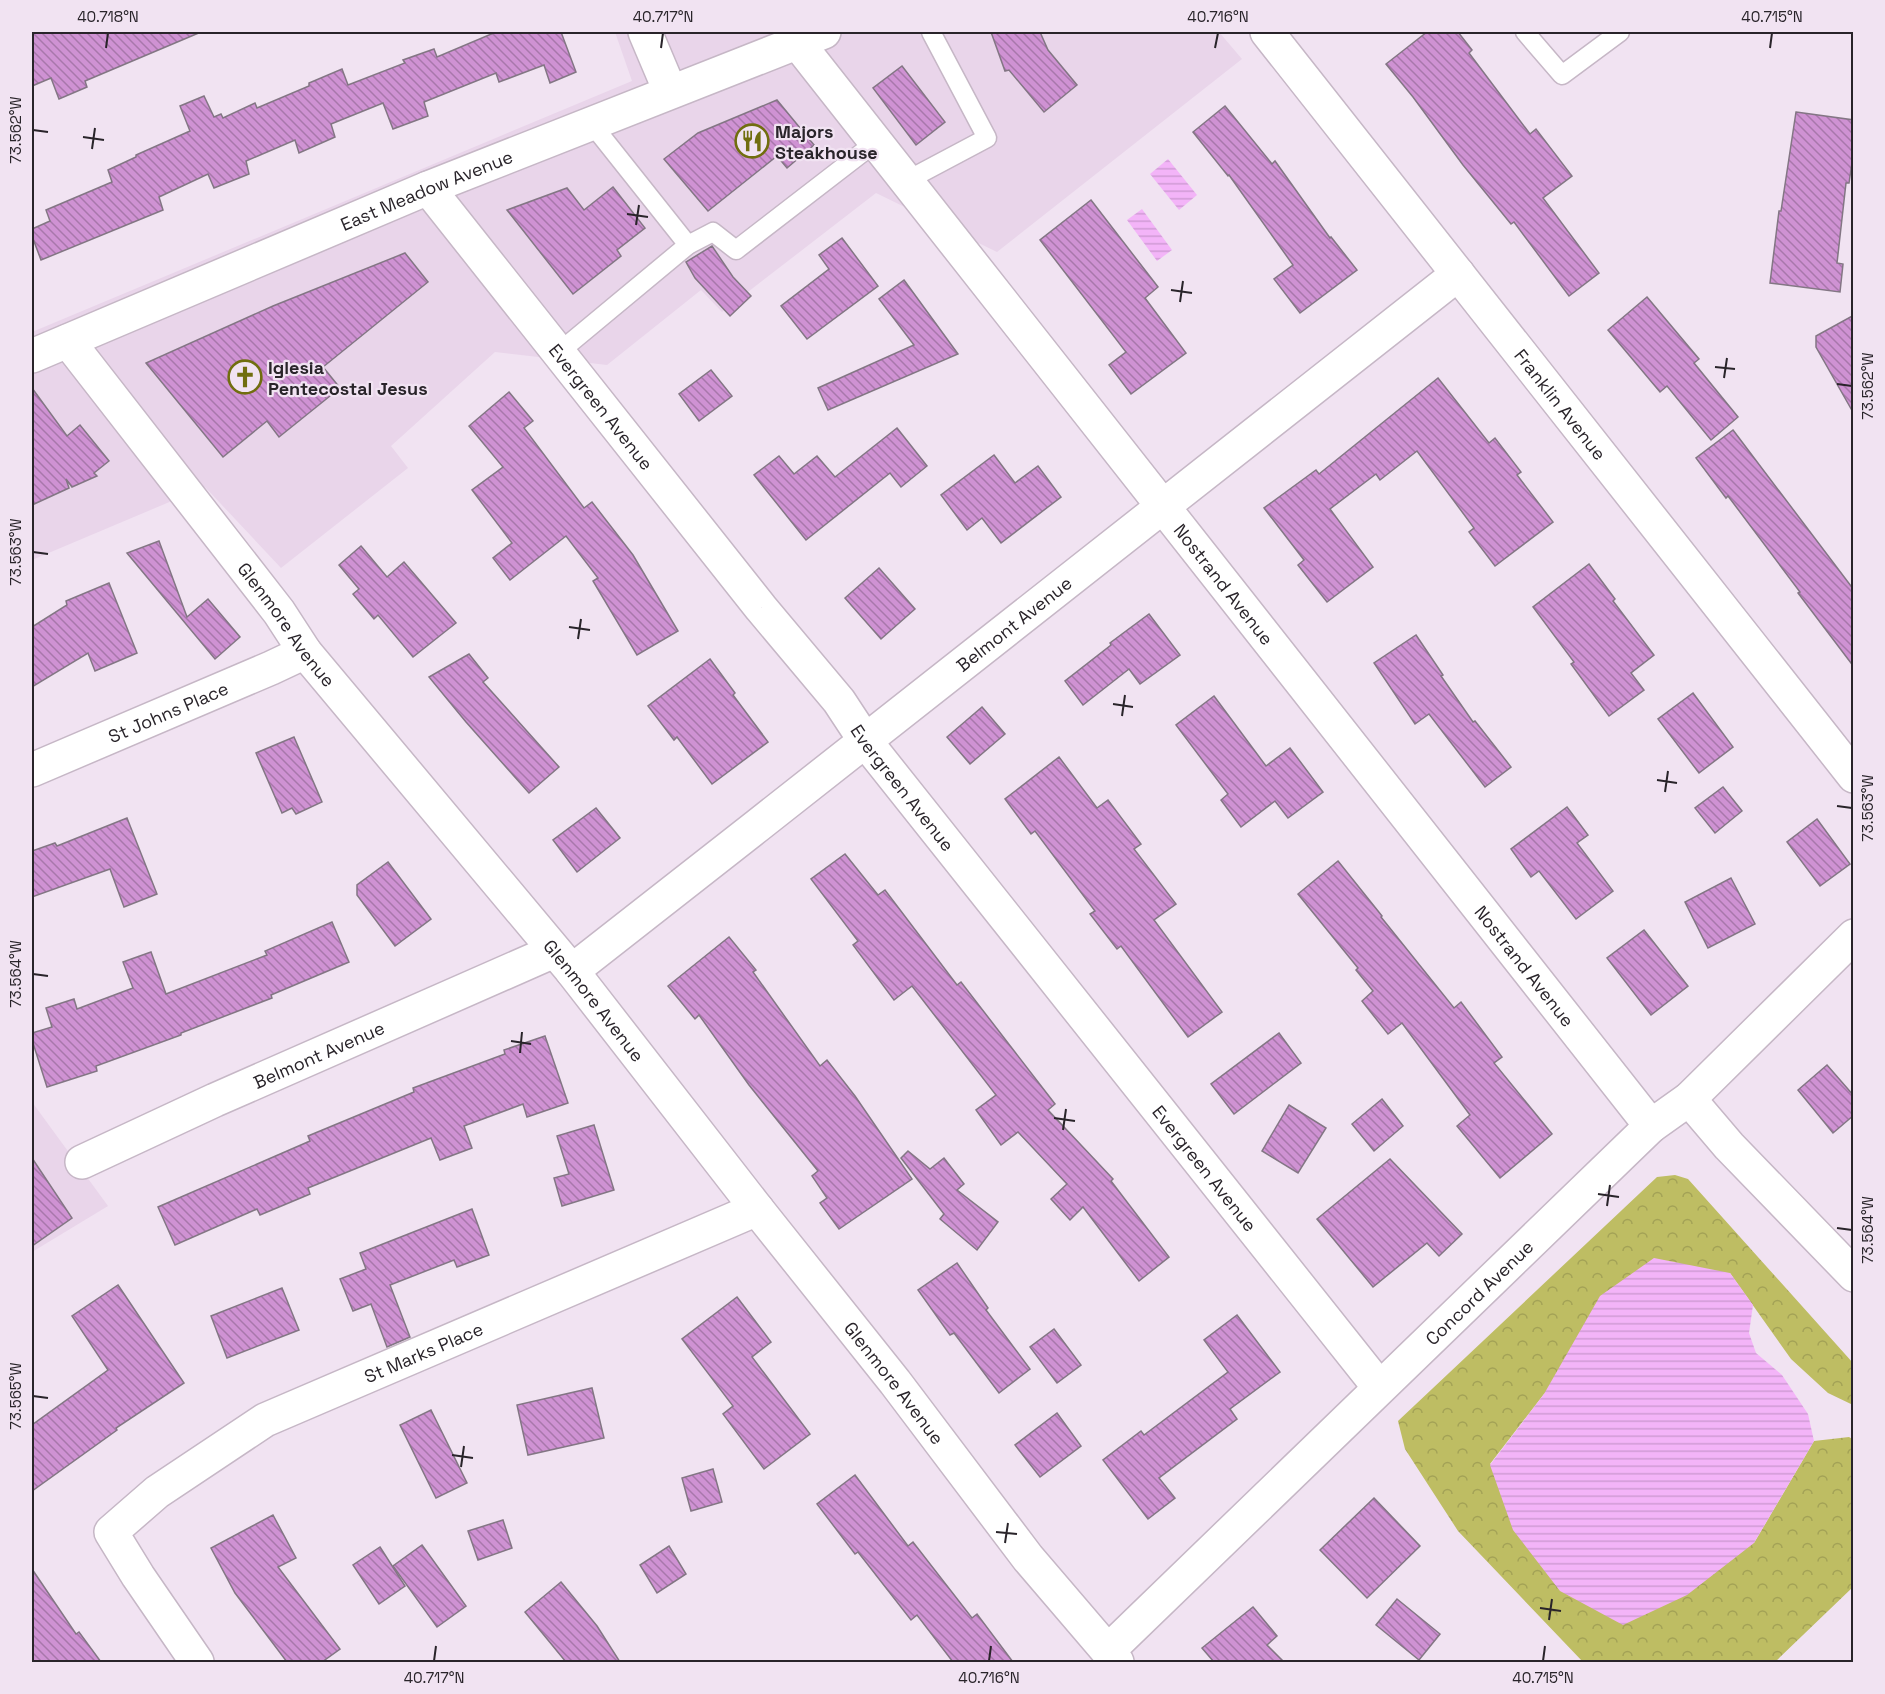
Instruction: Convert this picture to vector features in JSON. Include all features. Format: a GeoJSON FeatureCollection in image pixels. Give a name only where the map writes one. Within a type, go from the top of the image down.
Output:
{"type":"FeatureCollection","features":[{"type":"Feature","properties":{"kind":"street"},"geometry":{"type":"LineString","coordinates":[[645,32],[670,91]]}},
{"type":"Feature","properties":{"kind":"street","name":"Franklin Avenue"},"geometry":{"type":"LineString","coordinates":[[1267,32],[1854,776]]}},
{"type":"Feature","properties":{"kind":"street","name":"East Meadow Avenue"},"geometry":{"type":"LineString","coordinates":[[32,356],[428,188],[811,37]]}},
{"type":"Feature","properties":{"kind":"street","name":"Nostrand Avenue"},"geometry":{"type":"LineString","coordinates":[[811,37],[876,142],[906,181],[1651,1126]]}},
{"type":"Feature","properties":{"kind":"street","name":"Evergreen Avenue"},"geometry":{"type":"LineString","coordinates":[[428,188],[761,608],[839,701],[866,742],[1379,1388]]}},
{"type":"Feature","properties":{"kind":"street","name":"Belmont Avenue"},"geometry":{"type":"LineString","coordinates":[[82,1162],[215,1100],[563,961],[866,742],[1161,506],[1458,274]]}},
{"type":"Feature","properties":{"kind":"street","name":"Glenmore Avenue"},"geometry":{"type":"LineString","coordinates":[[68,341],[279,612],[305,652],[563,961],[895,1382],[1028,1558],[1112,1657]]}},
{"type":"Feature","properties":{"kind":"street","name":"St Johns Place"},"geometry":{"type":"LineString","coordinates":[[32,770],[305,652]]}},
{"type":"Feature","properties":{"kind":"street","name":"Concord Avenue"},"geometry":{"type":"LineString","coordinates":[[1112,1657],[1379,1388],[1651,1126],[1689,1099],[1854,936]]}},
{"type":"Feature","properties":{"kind":"street"},"geometry":{"type":"LineString","coordinates":[[1689,1099],[1729,1146],[1854,1275]]}},
{"type":"Feature","properties":{"kind":"street","name":"St Marks Place"},"geometry":{"type":"LineString","coordinates":[[197,1662],[111,1532],[157,1492],[265,1420],[757,1209]]}},
{"type":"Feature","properties":{"kind":"lane"},"geometry":{"type":"LineString","coordinates":[[906,181],[987,138],[931,32]]}},
{"type":"Feature","properties":{"kind":"lane"},"geometry":{"type":"LineString","coordinates":[[1525,32],[1562,75],[1620,32]]}},
{"type":"Feature","properties":{"kind":"lane"},"geometry":{"type":"LineString","coordinates":[[591,123],[688,245]]}},
{"type":"Feature","properties":{"kind":"lane"},"geometry":{"type":"LineString","coordinates":[[558,353],[688,245],[713,232],[736,250],[876,142]]}},
{"type":"Feature","properties":{"kind":"shaded area"},"geometry":{"type":"Polygon","coordinates":[[[615,32],[1219,32],[1242,59],[997,252],[876,193],[722,312],[701,290],[607,365],[495,352],[391,446],[408,468],[281,568],[205,487],[32,560],[32,332],[632,81],[615,32]]]}},
{"type":"Feature","properties":{"kind":"shaded area"},"geometry":{"type":"Polygon","coordinates":[[[1168,159],[1197,195],[1179,210],[1150,174],[1168,159]]]}},
{"type":"Feature","properties":{"kind":"shaded area"},"geometry":{"type":"Polygon","coordinates":[[[1142,209],[1172,250],[1157,261],[1127,220],[1142,209]]]}},
{"type":"Feature","properties":{"kind":"shaded area"},"geometry":{"type":"Polygon","coordinates":[[[32,1102],[108,1206],[32,1252],[32,1102]]]}},
{"type":"Feature","properties":{"kind":"shaded area"},"geometry":{"type":"Polygon","coordinates":[[[1654,1258],[1730,1273],[1753,1305],[1749,1333],[1756,1353],[1782,1375],[1808,1414],[1814,1441],[1754,1543],[1687,1595],[1623,1625],[1560,1591],[1513,1530],[1490,1465],[1544,1394],[1600,1296],[1654,1258]]]}},
{"type":"Feature","properties":{"kind":"green space"},"geometry":{"type":"Polygon","coordinates":[[[1675,1175],[1688,1179],[1853,1363],[1853,1405],[1828,1393],[1791,1359],[1730,1273],[1544,1394],[1490,1464],[1754,1543],[1814,1441],[1849,1437],[1854,1440],[1853,1587],[1775,1662],[1583,1662],[1458,1531],[1405,1449],[1398,1421],[1657,1177],[1675,1175]]]}},
{"type":"Feature","properties":{"kind":"building"},"geometry":{"type":"Polygon","coordinates":[[[32,32],[201,32],[85,81],[87,87],[59,99],[51,78],[32,86],[32,32]]]}},
{"type":"Feature","properties":{"kind":"building"},"geometry":{"type":"Polygon","coordinates":[[[496,32],[561,32],[576,72],[550,83],[544,65],[499,82],[496,73],[424,102],[428,116],[393,129],[383,103],[331,124],[335,137],[299,153],[295,140],[246,161],[249,174],[214,188],[208,174],[159,197],[163,210],[41,260],[32,236],[32,229],[50,221],[46,210],[112,182],[108,170],[190,131],[180,106],[204,96],[214,117],[221,114],[223,118],[255,103],[257,108],[342,69],[348,85],[405,63],[403,60],[434,49],[437,57],[496,32]]]}},
{"type":"Feature","properties":{"kind":"building"},"geometry":{"type":"Polygon","coordinates":[[[991,32],[1040,32],[1048,50],[1077,85],[1044,112],[1009,70],[1005,71],[991,32]]]}},
{"type":"Feature","properties":{"kind":"building"},"geometry":{"type":"Polygon","coordinates":[[[1427,32],[1458,32],[1472,50],[1469,53],[1530,134],[1536,129],[1572,176],[1543,198],[1599,273],[1569,296],[1514,222],[1511,224],[1463,165],[1386,64],[1427,32]]]}},
{"type":"Feature","properties":{"kind":"building"},"geometry":{"type":"Polygon","coordinates":[[[902,66],[945,122],[916,145],[873,88],[902,66]]]}},
{"type":"Feature","properties":{"kind":"building","name":"Majors Steakhouse"},"geometry":{"type":"Polygon","coordinates":[[[777,100],[814,145],[787,168],[777,156],[708,211],[664,159],[698,133],[777,100]]]}},
{"type":"Feature","properties":{"kind":"building"},"geometry":{"type":"Polygon","coordinates":[[[1225,106],[1272,164],[1275,161],[1330,238],[1357,270],[1300,313],[1274,279],[1293,265],[1229,175],[1193,132],[1225,106]]]}},
{"type":"Feature","properties":{"kind":"building"},"geometry":{"type":"Polygon","coordinates":[[[1796,112],[1854,120],[1854,149],[1849,183],[1846,183],[1837,263],[1843,264],[1840,292],[1770,283],[1779,211],[1781,211],[1796,112]]]}},
{"type":"Feature","properties":{"kind":"building"},"geometry":{"type":"Polygon","coordinates":[[[613,187],[645,228],[617,250],[621,256],[573,294],[507,210],[567,188],[584,210],[613,187]]]}},
{"type":"Feature","properties":{"kind":"building"},"geometry":{"type":"Polygon","coordinates":[[[1091,200],[1158,287],[1145,298],[1186,353],[1131,394],[1109,365],[1126,352],[1040,240],[1091,200]]]}},
{"type":"Feature","properties":{"kind":"building"},"geometry":{"type":"Polygon","coordinates":[[[842,238],[878,286],[807,339],[781,306],[829,269],[819,255],[842,238]]]}},
{"type":"Feature","properties":{"kind":"building"},"geometry":{"type":"Polygon","coordinates":[[[712,246],[733,277],[751,296],[730,316],[695,278],[686,262],[712,246]]]}},
{"type":"Feature","properties":{"kind":"building","name":"Iglesia Pentecostal Jesus"},"geometry":{"type":"Polygon","coordinates":[[[405,253],[428,282],[323,367],[340,388],[279,437],[267,421],[223,457],[146,363],[273,306],[405,253]]]}},
{"type":"Feature","properties":{"kind":"building"},"geometry":{"type":"Polygon","coordinates":[[[904,280],[958,354],[828,410],[818,388],[914,345],[879,299],[904,280]]]}},
{"type":"Feature","properties":{"kind":"building"},"geometry":{"type":"Polygon","coordinates":[[[1647,297],[1699,359],[1694,363],[1738,417],[1711,440],[1667,386],[1660,392],[1608,330],[1647,297]]]}},
{"type":"Feature","properties":{"kind":"building"},"geometry":{"type":"Polygon","coordinates":[[[1854,315],[1854,414],[1816,347],[1816,336],[1854,315]]]}},
{"type":"Feature","properties":{"kind":"building"},"geometry":{"type":"Polygon","coordinates":[[[711,370],[732,396],[699,421],[679,394],[711,370]]]}},
{"type":"Feature","properties":{"kind":"building"},"geometry":{"type":"Polygon","coordinates":[[[1438,378],[1489,443],[1495,438],[1521,472],[1517,475],[1553,522],[1495,566],[1469,532],[1474,528],[1417,451],[1380,480],[1376,474],[1330,509],[1373,567],[1327,602],[1298,565],[1304,560],[1264,508],[1316,470],[1319,474],[1438,378]]]}},
{"type":"Feature","properties":{"kind":"building"},"geometry":{"type":"Polygon","coordinates":[[[32,388],[67,436],[80,425],[109,461],[94,473],[97,476],[72,487],[66,479],[69,488],[32,505],[32,388]]]}},
{"type":"Feature","properties":{"kind":"building"},"geometry":{"type":"Polygon","coordinates":[[[509,392],[533,421],[524,428],[584,508],[592,502],[633,555],[678,631],[637,655],[593,581],[598,578],[566,536],[510,580],[493,558],[512,543],[472,490],[503,467],[469,426],[509,392]]]}},
{"type":"Feature","properties":{"kind":"building"},"geometry":{"type":"Polygon","coordinates":[[[897,428],[927,466],[901,487],[890,473],[806,540],[754,475],[779,456],[794,474],[817,456],[835,477],[897,428]]]}},
{"type":"Feature","properties":{"kind":"building"},"geometry":{"type":"Polygon","coordinates":[[[1733,430],[1854,590],[1854,667],[1728,496],[1726,498],[1696,458],[1733,430]]]}},
{"type":"Feature","properties":{"kind":"building"},"geometry":{"type":"Polygon","coordinates":[[[994,455],[1015,483],[1038,466],[1061,497],[1001,543],[982,518],[967,530],[941,495],[994,455]]]}},
{"type":"Feature","properties":{"kind":"building"},"geometry":{"type":"Polygon","coordinates":[[[159,541],[187,617],[208,599],[240,637],[215,659],[127,553],[159,541]]]}},
{"type":"Feature","properties":{"kind":"building"},"geometry":{"type":"Polygon","coordinates":[[[361,546],[387,577],[404,562],[456,623],[413,657],[378,615],[374,619],[353,594],[359,589],[339,565],[361,546]]]}},
{"type":"Feature","properties":{"kind":"building"},"geometry":{"type":"Polygon","coordinates":[[[1589,564],[1615,599],[1613,601],[1654,655],[1631,673],[1644,690],[1609,716],[1571,664],[1574,662],[1533,607],[1589,564]]]}},
{"type":"Feature","properties":{"kind":"building"},"geometry":{"type":"Polygon","coordinates":[[[879,568],[915,609],[881,639],[845,598],[879,568]]]}},
{"type":"Feature","properties":{"kind":"building"},"geometry":{"type":"Polygon","coordinates":[[[109,583],[137,653],[95,671],[88,653],[32,687],[32,627],[67,605],[66,601],[109,583]]]}},
{"type":"Feature","properties":{"kind":"building"},"geometry":{"type":"Polygon","coordinates":[[[1149,614],[1180,655],[1140,684],[1129,669],[1083,705],[1065,681],[1149,614]]]}},
{"type":"Feature","properties":{"kind":"building"},"geometry":{"type":"Polygon","coordinates":[[[1416,635],[1473,722],[1475,721],[1511,767],[1485,787],[1429,714],[1415,724],[1374,663],[1416,635]]]}},
{"type":"Feature","properties":{"kind":"building"},"geometry":{"type":"Polygon","coordinates":[[[469,654],[488,678],[483,682],[559,767],[529,793],[429,677],[469,654]]]}},
{"type":"Feature","properties":{"kind":"building"},"geometry":{"type":"Polygon","coordinates":[[[710,659],[768,742],[712,784],[677,737],[674,740],[648,706],[710,659]]]}},
{"type":"Feature","properties":{"kind":"building"},"geometry":{"type":"Polygon","coordinates":[[[1693,693],[1733,747],[1699,773],[1658,719],[1693,693]]]}},
{"type":"Feature","properties":{"kind":"building"},"geometry":{"type":"Polygon","coordinates":[[[1214,696],[1266,766],[1290,748],[1323,792],[1288,818],[1275,801],[1241,827],[1221,800],[1228,794],[1176,725],[1214,696]]]}},
{"type":"Feature","properties":{"kind":"building"},"geometry":{"type":"Polygon","coordinates":[[[982,707],[1005,734],[970,764],[947,737],[982,707]]]}},
{"type":"Feature","properties":{"kind":"building"},"geometry":{"type":"Polygon","coordinates":[[[294,737],[322,802],[296,814],[292,808],[282,813],[256,753],[294,737]]]}},
{"type":"Feature","properties":{"kind":"building"},"geometry":{"type":"Polygon","coordinates":[[[1059,757],[1097,808],[1108,800],[1141,844],[1134,849],[1176,904],[1154,920],[1222,1012],[1188,1037],[1121,946],[1117,949],[1090,914],[1095,911],[1035,831],[1031,834],[1005,799],[1059,757]]]}},
{"type":"Feature","properties":{"kind":"building"},"geometry":{"type":"Polygon","coordinates":[[[1723,787],[1742,811],[1715,833],[1695,808],[1723,787]]]}},
{"type":"Feature","properties":{"kind":"building"},"geometry":{"type":"Polygon","coordinates":[[[1567,807],[1588,835],[1577,843],[1613,891],[1576,919],[1539,871],[1531,877],[1511,849],[1567,807]]]}},
{"type":"Feature","properties":{"kind":"building"},"geometry":{"type":"Polygon","coordinates":[[[596,808],[620,838],[577,872],[553,840],[596,808]]]}},
{"type":"Feature","properties":{"kind":"building"},"geometry":{"type":"Polygon","coordinates":[[[127,818],[157,894],[124,907],[110,869],[32,897],[32,851],[55,843],[57,846],[127,818]]]}},
{"type":"Feature","properties":{"kind":"building"},"geometry":{"type":"Polygon","coordinates":[[[1817,819],[1850,864],[1820,886],[1787,842],[1817,819]]]}},
{"type":"Feature","properties":{"kind":"building"},"geometry":{"type":"Polygon","coordinates":[[[845,854],[878,895],[885,890],[957,985],[961,982],[1055,1104],[1048,1110],[1113,1179],[1111,1181],[1169,1257],[1139,1281],[1083,1207],[1070,1220],[1051,1199],[1067,1184],[1018,1132],[1001,1145],[976,1110],[996,1095],[912,986],[894,1000],[853,945],[858,941],[811,879],[845,854]]]}},
{"type":"Feature","properties":{"kind":"building"},"geometry":{"type":"Polygon","coordinates":[[[1338,861],[1454,1008],[1461,1002],[1502,1057],[1494,1063],[1552,1134],[1500,1178],[1457,1126],[1470,1115],[1402,1023],[1388,1034],[1362,1001],[1373,991],[1356,970],[1358,968],[1298,894],[1338,861]]]}},
{"type":"Feature","properties":{"kind":"building"},"geometry":{"type":"Polygon","coordinates":[[[388,862],[431,919],[395,946],[357,895],[357,885],[388,862]]]}},
{"type":"Feature","properties":{"kind":"building"},"geometry":{"type":"Polygon","coordinates":[[[1731,878],[1755,924],[1708,948],[1685,902],[1731,878]]]}},
{"type":"Feature","properties":{"kind":"building"},"geometry":{"type":"Polygon","coordinates":[[[332,922],[349,962],[271,995],[272,998],[96,1066],[97,1071],[47,1087],[32,1040],[32,1033],[52,1027],[46,1008],[74,999],[77,1009],[133,988],[123,962],[151,952],[166,994],[267,955],[265,951],[332,922]]]}},
{"type":"Feature","properties":{"kind":"building"},"geometry":{"type":"Polygon","coordinates":[[[1644,930],[1688,986],[1651,1015],[1607,958],[1644,930]]]}},
{"type":"Feature","properties":{"kind":"building"},"geometry":{"type":"Polygon","coordinates":[[[729,937],[756,970],[753,972],[820,1066],[827,1060],[855,1096],[912,1179],[839,1229],[820,1203],[827,1198],[812,1176],[818,1171],[749,1085],[699,1015],[695,1019],[668,986],[729,937]]]}},
{"type":"Feature","properties":{"kind":"building"},"geometry":{"type":"Polygon","coordinates":[[[1279,1033],[1301,1063],[1234,1114],[1211,1084],[1279,1033]]]}},
{"type":"Feature","properties":{"kind":"building"},"geometry":{"type":"Polygon","coordinates":[[[545,1036],[568,1103],[527,1117],[523,1104],[464,1126],[472,1148],[440,1160],[431,1138],[308,1188],[310,1194],[260,1215],[257,1209],[175,1245],[158,1207],[310,1141],[308,1136],[414,1092],[413,1088],[505,1054],[504,1050],[545,1036]]]}},
{"type":"Feature","properties":{"kind":"building"},"geometry":{"type":"Polygon","coordinates":[[[1827,1065],[1854,1096],[1854,1115],[1833,1133],[1798,1090],[1827,1065]]]}},
{"type":"Feature","properties":{"kind":"building"},"geometry":{"type":"Polygon","coordinates":[[[1382,1099],[1403,1126],[1374,1151],[1352,1124],[1382,1099]]]}},
{"type":"Feature","properties":{"kind":"building"},"geometry":{"type":"Polygon","coordinates":[[[1289,1105],[1326,1128],[1298,1173],[1262,1151],[1289,1105]]]}},
{"type":"Feature","properties":{"kind":"building"},"geometry":{"type":"Polygon","coordinates":[[[594,1125],[614,1190],[562,1206],[554,1178],[569,1174],[557,1136],[594,1125]]]}},
{"type":"Feature","properties":{"kind":"building"},"geometry":{"type":"Polygon","coordinates":[[[908,1151],[930,1169],[944,1158],[964,1184],[957,1190],[998,1222],[977,1250],[940,1219],[944,1214],[901,1158],[908,1151]]]}},
{"type":"Feature","properties":{"kind":"building"},"geometry":{"type":"Polygon","coordinates":[[[32,1158],[72,1218],[32,1246],[32,1158]]]}},
{"type":"Feature","properties":{"kind":"building"},"geometry":{"type":"Polygon","coordinates":[[[1390,1159],[1462,1234],[1439,1256],[1427,1243],[1373,1287],[1317,1219],[1390,1159]]]}},
{"type":"Feature","properties":{"kind":"building"},"geometry":{"type":"Polygon","coordinates":[[[472,1209],[489,1255],[457,1267],[454,1260],[390,1285],[410,1337],[387,1347],[371,1304],[353,1311],[340,1279],[366,1269],[360,1253],[472,1209]]]}},
{"type":"Feature","properties":{"kind":"building"},"geometry":{"type":"Polygon","coordinates":[[[957,1263],[988,1308],[986,1310],[1030,1369],[999,1393],[954,1333],[950,1335],[918,1290],[957,1263]]]}},
{"type":"Feature","properties":{"kind":"building"},"geometry":{"type":"Polygon","coordinates":[[[118,1285],[184,1383],[116,1428],[117,1430],[32,1491],[32,1425],[108,1370],[72,1316],[118,1285]]]}},
{"type":"Feature","properties":{"kind":"building"},"geometry":{"type":"Polygon","coordinates":[[[282,1288],[299,1330],[227,1358],[211,1316],[282,1288]]]}},
{"type":"Feature","properties":{"kind":"building"},"geometry":{"type":"Polygon","coordinates":[[[737,1297],[771,1342],[752,1357],[810,1434],[764,1469],[723,1414],[733,1406],[682,1339],[737,1297]]]}},
{"type":"Feature","properties":{"kind":"building"},"geometry":{"type":"Polygon","coordinates":[[[1237,1315],[1280,1372],[1230,1409],[1237,1419],[1159,1478],[1175,1498],[1148,1519],[1103,1460],[1141,1431],[1144,1435],[1228,1372],[1204,1340],[1237,1315]]]}},
{"type":"Feature","properties":{"kind":"building"},"geometry":{"type":"Polygon","coordinates":[[[1054,1329],[1081,1365],[1057,1383],[1030,1347],[1054,1329]]]}},
{"type":"Feature","properties":{"kind":"building"},"geometry":{"type":"Polygon","coordinates":[[[592,1388],[604,1438],[528,1455],[517,1405],[592,1388]]]}},
{"type":"Feature","properties":{"kind":"building"},"geometry":{"type":"Polygon","coordinates":[[[431,1410],[467,1483],[436,1498],[400,1425],[431,1410]]]}},
{"type":"Feature","properties":{"kind":"building"},"geometry":{"type":"Polygon","coordinates":[[[1057,1413],[1081,1446],[1040,1477],[1015,1445],[1057,1413]]]}},
{"type":"Feature","properties":{"kind":"building"},"geometry":{"type":"Polygon","coordinates":[[[713,1469],[722,1502],[691,1511],[682,1478],[713,1469]]]}},
{"type":"Feature","properties":{"kind":"building"},"geometry":{"type":"Polygon","coordinates":[[[855,1475],[908,1546],[913,1542],[972,1618],[977,1614],[1013,1662],[953,1662],[917,1615],[911,1620],[858,1552],[855,1554],[817,1504],[855,1475]]]}},
{"type":"Feature","properties":{"kind":"building"},"geometry":{"type":"Polygon","coordinates":[[[1374,1498],[1420,1546],[1367,1598],[1320,1550],[1374,1498]]]}},
{"type":"Feature","properties":{"kind":"building"},"geometry":{"type":"Polygon","coordinates":[[[273,1515],[296,1558],[278,1567],[340,1649],[322,1662],[287,1662],[235,1593],[211,1548],[273,1515]]]}},
{"type":"Feature","properties":{"kind":"building"},"geometry":{"type":"Polygon","coordinates":[[[503,1520],[512,1548],[478,1560],[468,1531],[503,1520]]]}},
{"type":"Feature","properties":{"kind":"building"},"geometry":{"type":"Polygon","coordinates":[[[422,1545],[466,1606],[437,1627],[393,1566],[422,1545]]]}},
{"type":"Feature","properties":{"kind":"building"},"geometry":{"type":"Polygon","coordinates":[[[669,1546],[686,1574],[657,1593],[640,1565],[669,1546]]]}},
{"type":"Feature","properties":{"kind":"building"},"geometry":{"type":"Polygon","coordinates":[[[380,1547],[405,1586],[379,1604],[353,1565],[380,1547]]]}},
{"type":"Feature","properties":{"kind":"building"},"geometry":{"type":"Polygon","coordinates":[[[32,1569],[76,1634],[79,1632],[101,1662],[32,1662],[32,1569]]]}},
{"type":"Feature","properties":{"kind":"building"},"geometry":{"type":"Polygon","coordinates":[[[561,1582],[597,1626],[620,1662],[566,1662],[525,1612],[561,1582]]]}},
{"type":"Feature","properties":{"kind":"building"},"geometry":{"type":"Polygon","coordinates":[[[1397,1599],[1440,1634],[1419,1660],[1376,1625],[1397,1599]]]}},
{"type":"Feature","properties":{"kind":"building"},"geometry":{"type":"Polygon","coordinates":[[[1253,1607],[1277,1636],[1267,1645],[1284,1662],[1214,1662],[1202,1648],[1253,1607]]]}},
{"type":"Feature","properties":{"kind":"place","name":"Majors Steakhouse"},"geometry":{"type":"Point","coordinates":[752,141]}},
{"type":"Feature","properties":{"kind":"place","name":"Iglesia Pentecostal Jesus"},"geometry":{"type":"Point","coordinates":[245,377]}}]}
